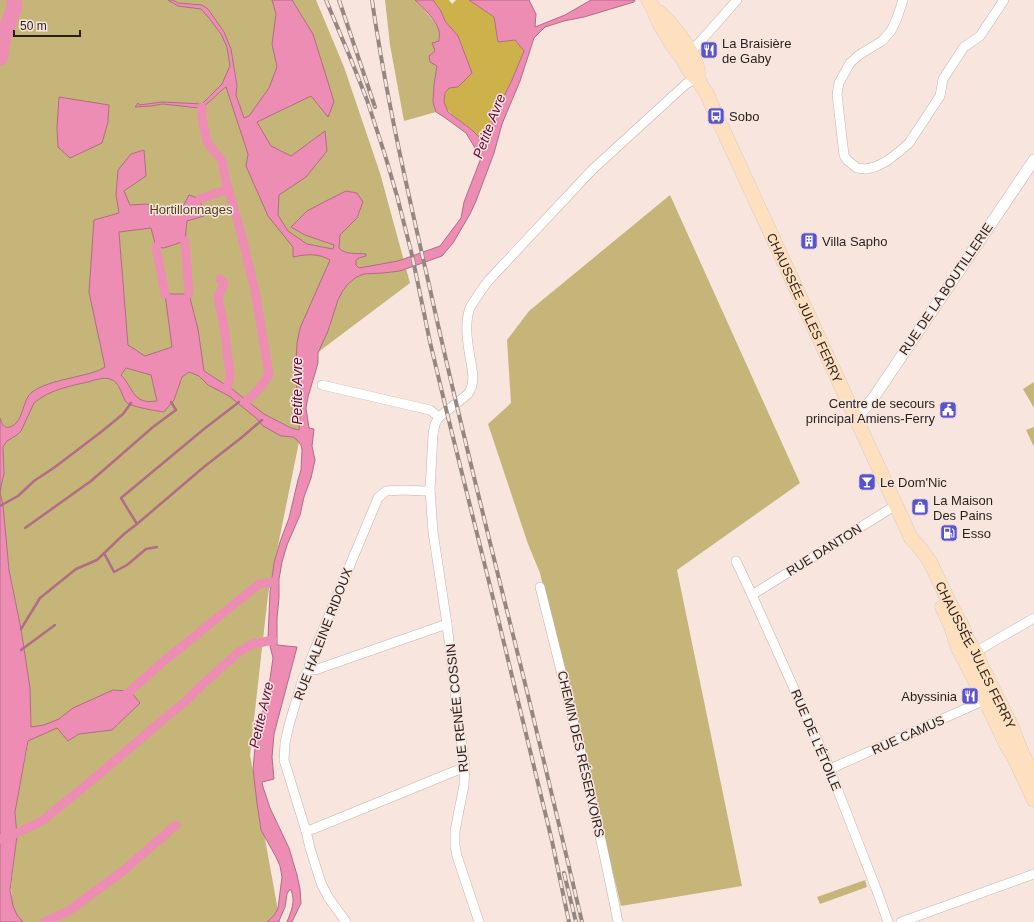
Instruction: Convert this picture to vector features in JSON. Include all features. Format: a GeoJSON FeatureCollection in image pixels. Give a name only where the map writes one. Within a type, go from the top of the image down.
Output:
{"type":"FeatureCollection","features":[{"type":"Feature","properties":{"kind":"main road","name":"CHAUSSÉE JULES FERRY"},"geometry":{"type":"LineString","coordinates":[[650,3],[666,18],[683,38],[692,75],[697,78],[708,96],[911,538],[930,562],[970,642],[970,655],[985,700],[1034,800]]}},
{"type":"Feature","properties":{"kind":"main road","name":"CHAUSSÉE JULES FERRY"},"geometry":{"type":"LineString","coordinates":[[970,655],[981,665],[1011,725],[1022,753],[1034,776]]}},
{"type":"Feature","properties":{"kind":"street"},"geometry":{"type":"LineString","coordinates":[[903,0],[891,31],[882,41],[859,55],[850,64],[839,83],[837,94],[844,155],[847,160],[857,168],[866,169],[887,161],[909,143],[940,96],[943,79],[964,47],[980,36],[1004,0]]}},
{"type":"Feature","properties":{"kind":"street"},"geometry":{"type":"LineString","coordinates":[[686,55],[732,2]]}},
{"type":"Feature","properties":{"kind":"street"},"geometry":{"type":"LineString","coordinates":[[430,490],[433,434],[435,424],[441,415],[468,394],[473,383],[467,336],[467,321],[469,311],[480,291],[592,170],[686,84],[697,78]]}},
{"type":"Feature","properties":{"kind":"street","name":"RUE DE LA BOUTILLERIE"},"geometry":{"type":"LineString","coordinates":[[855,416],[872,400],[1034,160]]}},
{"type":"Feature","properties":{"kind":"street"},"geometry":{"type":"LineString","coordinates":[[322,385],[430,410],[441,415]]}},
{"type":"Feature","properties":{"kind":"street","name":"RUE RENÉE COSSIN"},"geometry":{"type":"LineString","coordinates":[[430,490],[433,532],[447,624],[465,767],[463,791],[455,831],[455,846],[479,922]]}},
{"type":"Feature","properties":{"kind":"street","name":"RUE HALEINE RIDOUX"},"geometry":{"type":"LineString","coordinates":[[346,922],[328,897],[321,883],[284,760],[285,743],[303,678],[309,668],[310,661],[378,498],[386,491],[430,490]]}},
{"type":"Feature","properties":{"kind":"street","name":"RUE DANTON"},"geometry":{"type":"LineString","coordinates":[[752,595],[896,505]]}},
{"type":"Feature","properties":{"kind":"street","name":"RUE DE L'ÉTOILE"},"geometry":{"type":"LineString","coordinates":[[736,561],[830,769],[888,922]]}},
{"type":"Feature","properties":{"kind":"street","name":"CHEMIN DES RÉSERVOIRS"},"geometry":{"type":"LineString","coordinates":[[540,588],[574,721],[606,858],[618,922]]}},
{"type":"Feature","properties":{"kind":"street"},"geometry":{"type":"LineString","coordinates":[[970,655],[1034,618]]}},
{"type":"Feature","properties":{"kind":"street"},"geometry":{"type":"LineString","coordinates":[[309,668],[315,670],[447,624]]}},
{"type":"Feature","properties":{"kind":"street","name":"RUE CAMUS"},"geometry":{"type":"LineString","coordinates":[[830,769],[985,700]]}},
{"type":"Feature","properties":{"kind":"street"},"geometry":{"type":"LineString","coordinates":[[306,831],[313,830],[465,767]]}},
{"type":"Feature","properties":{"kind":"street"},"geometry":{"type":"LineString","coordinates":[[901,922],[1034,874]]}},
{"type":"Feature","properties":{"kind":"green space","name":"Hortillonnages"},"geometry":{"type":"Polygon","coordinates":[[[0,0],[316,0],[344,67],[380,173],[410,283],[317,353],[268,595],[250,755],[280,922],[17,922],[12,903],[11,887],[17,836],[15,812],[31,727],[30,699],[21,629],[9,570],[0,493],[4,474],[2,424],[0,418],[0,0]]]}},
{"type":"Feature","properties":{"kind":"green space"},"geometry":{"type":"Polygon","coordinates":[[[385,0],[415,0],[435,23],[440,32],[439,41],[435,51],[437,66],[433,102],[436,112],[404,121],[390,45],[385,0]]]}},
{"type":"Feature","properties":{"kind":"green space"},"geometry":{"type":"Polygon","coordinates":[[[670,195],[800,483],[677,570],[742,886],[621,906],[540,573],[528,544],[488,424],[511,403],[507,340],[529,311],[670,195]]]}},
{"type":"Feature","properties":{"kind":"green space"},"geometry":{"type":"Polygon","coordinates":[[[1034,382],[1034,408],[1023,389],[1034,382]]]}},
{"type":"Feature","properties":{"kind":"green space"},"geometry":{"type":"Polygon","coordinates":[[[1034,427],[1034,447],[1026,430],[1034,427]]]}},
{"type":"Feature","properties":{"kind":"green space"},"geometry":{"type":"Polygon","coordinates":[[[865,880],[867,887],[820,904],[817,897],[865,880]]]}},
{"type":"Feature","properties":{"kind":"shaded area"},"geometry":{"type":"Polygon","coordinates":[[[168,0],[173,0],[178,3],[202,5],[208,9],[224,32],[231,49],[237,86],[236,95],[244,118],[249,116],[269,88],[277,67],[272,44],[276,14],[272,0],[292,0],[313,34],[334,102],[328,117],[311,96],[257,122],[271,146],[291,156],[325,131],[327,151],[306,177],[279,195],[278,215],[288,231],[307,244],[333,249],[334,245],[305,235],[291,227],[307,211],[326,201],[346,191],[357,193],[363,202],[357,218],[340,235],[339,248],[348,253],[366,254],[366,256],[356,260],[356,265],[359,268],[398,261],[440,246],[461,218],[464,202],[481,158],[466,133],[436,112],[433,102],[437,66],[430,62],[429,56],[435,51],[432,43],[439,41],[439,32],[432,18],[415,0],[433,0],[441,11],[445,21],[458,36],[472,73],[458,87],[449,88],[445,93],[444,102],[448,112],[472,130],[479,137],[484,147],[496,112],[524,51],[515,40],[498,42],[494,17],[469,0],[529,0],[536,14],[535,27],[565,15],[591,0],[635,0],[634,2],[584,17],[545,27],[534,38],[520,81],[502,124],[494,153],[476,201],[453,243],[442,256],[400,271],[364,274],[355,278],[347,285],[338,300],[328,331],[318,353],[318,363],[306,408],[309,428],[314,429],[312,446],[315,460],[300,515],[287,545],[279,579],[277,645],[297,647],[274,734],[272,757],[274,779],[262,782],[270,808],[289,848],[300,889],[301,903],[292,922],[287,922],[293,902],[291,890],[289,890],[285,907],[279,921],[267,922],[274,916],[278,908],[282,877],[280,866],[276,857],[261,830],[253,769],[256,737],[268,693],[273,658],[268,638],[270,592],[274,563],[289,518],[301,470],[301,445],[293,437],[281,436],[263,426],[256,418],[229,396],[208,385],[199,376],[189,372],[182,377],[174,400],[164,412],[145,409],[127,403],[119,386],[114,381],[107,378],[60,389],[46,395],[34,403],[21,431],[7,441],[3,447],[4,474],[0,493],[0,418],[2,424],[6,427],[15,425],[26,400],[32,392],[48,384],[92,373],[105,367],[89,292],[94,220],[119,213],[116,195],[118,170],[131,154],[144,150],[146,176],[124,191],[130,205],[147,204],[163,211],[180,212],[189,195],[200,199],[204,216],[187,221],[185,241],[164,248],[156,247],[151,228],[119,232],[128,345],[145,356],[172,347],[165,294],[189,294],[198,329],[204,371],[232,389],[264,414],[291,428],[299,430],[300,414],[296,381],[297,343],[300,328],[330,260],[321,256],[312,255],[293,257],[293,247],[268,216],[246,166],[248,154],[226,87],[199,108],[163,104],[135,107],[138,103],[139,105],[162,102],[202,104],[222,84],[230,66],[227,47],[221,34],[201,9],[178,6],[168,0]],[[126,368],[121,375],[138,398],[149,402],[157,401],[151,375],[126,368]]]}},
{"type":"Feature","properties":{"kind":"shaded area"},"geometry":{"type":"Polygon","coordinates":[[[433,0],[449,0],[452,4],[456,0],[469,0],[494,17],[498,42],[515,40],[524,51],[496,112],[484,148],[476,134],[455,117],[446,107],[444,101],[445,95],[449,88],[458,87],[464,52],[458,36],[445,21],[441,11],[433,0]]]}},
{"type":"Feature","properties":{"kind":"shaded area"},"geometry":{"type":"Polygon","coordinates":[[[59,97],[109,105],[108,122],[102,143],[70,158],[58,147],[57,128],[59,97]]]}},
{"type":"Feature","properties":{"kind":"shaded area"},"geometry":{"type":"Polygon","coordinates":[[[0,493],[3,505],[9,570],[21,629],[30,688],[31,727],[44,725],[59,719],[73,708],[113,690],[130,691],[140,703],[112,730],[79,734],[68,741],[57,728],[28,741],[15,812],[17,836],[10,890],[13,906],[17,915],[23,922],[0,922],[0,493]]]}},
{"type":"Feature","properties":{"kind":"waterway"},"geometry":{"type":"LineString","coordinates":[[0,58],[2,43],[14,7],[14,0]]}},
{"type":"Feature","properties":{"kind":"waterway"},"geometry":{"type":"LineString","coordinates":[[202,107],[202,118],[207,142],[222,161],[226,181],[241,233],[255,291],[269,375],[258,390],[246,402]]}},
{"type":"Feature","properties":{"kind":"waterway"},"geometry":{"type":"LineString","coordinates":[[200,199],[228,189]]}},
{"type":"Feature","properties":{"kind":"waterway"},"geometry":{"type":"LineString","coordinates":[[185,241],[189,294]]}},
{"type":"Feature","properties":{"kind":"waterway"},"geometry":{"type":"LineString","coordinates":[[156,247],[165,294]]}},
{"type":"Feature","properties":{"kind":"waterway"},"geometry":{"type":"LineString","coordinates":[[220,279],[224,283],[218,298],[224,327],[230,374],[228,386],[225,388]]}},
{"type":"Feature","properties":{"kind":"waterway"},"geometry":{"type":"LineString","coordinates":[[25,528],[91,481],[153,427],[176,410],[171,402]]}},
{"type":"Feature","properties":{"kind":"waterway"},"geometry":{"type":"LineString","coordinates":[[137,524],[121,498],[239,402]]}},
{"type":"Feature","properties":{"kind":"waterway"},"geometry":{"type":"LineString","coordinates":[[0,506],[18,496],[34,481],[101,432],[123,414],[131,403]]}},
{"type":"Feature","properties":{"kind":"waterway"},"geometry":{"type":"LineString","coordinates":[[21,629],[40,598],[76,569],[97,560],[124,534],[262,420]]}},
{"type":"Feature","properties":{"kind":"waterway"},"geometry":{"type":"LineString","coordinates":[[104,553],[114,572],[127,565],[146,549],[157,547]]}},
{"type":"Feature","properties":{"kind":"waterway"},"geometry":{"type":"LineString","coordinates":[[121,698],[259,584],[274,582]]}},
{"type":"Feature","properties":{"kind":"waterway"},"geometry":{"type":"LineString","coordinates":[[21,650],[55,625]]}},
{"type":"Feature","properties":{"kind":"waterway"},"geometry":{"type":"LineString","coordinates":[[0,839],[42,821],[186,701],[240,651],[253,644],[273,640]]}},
{"type":"Feature","properties":{"kind":"waterway"},"geometry":{"type":"LineString","coordinates":[[44,922],[67,912],[123,871],[176,825]]}},
{"type":"Feature","properties":{"kind":"railway"},"geometry":{"type":"LineString","coordinates":[[326,0],[367,100],[397,196],[412,255],[430,342],[448,417],[552,841],[569,922]]}},
{"type":"Feature","properties":{"kind":"railway"},"geometry":{"type":"LineString","coordinates":[[339,0],[375,107]]}},
{"type":"Feature","properties":{"kind":"railway"},"geometry":{"type":"LineString","coordinates":[[372,0],[398,145],[439,328],[466,446],[535,723],[582,922]]}},
{"type":"Feature","properties":{"kind":"railway"},"geometry":{"type":"LineString","coordinates":[[564,873],[576,922]]}},
{"type":"Feature","properties":{"kind":"place","name":"La Braisière de Gaby"},"geometry":{"type":"Point","coordinates":[709,50]}},
{"type":"Feature","properties":{"kind":"place","name":"Sobo"},"geometry":{"type":"Point","coordinates":[716,116]}},
{"type":"Feature","properties":{"kind":"place","name":"Villa Sapho"},"geometry":{"type":"Point","coordinates":[809,241]}},
{"type":"Feature","properties":{"kind":"place","name":"Centre de secours principal Amiens-Ferry"},"geometry":{"type":"Point","coordinates":[948,410]}},
{"type":"Feature","properties":{"kind":"place","name":"Le Dom'Nic"},"geometry":{"type":"Point","coordinates":[867,482]}},
{"type":"Feature","properties":{"kind":"place","name":"La Maison Des Pains"},"geometry":{"type":"Point","coordinates":[920,507]}},
{"type":"Feature","properties":{"kind":"place","name":"Esso"},"geometry":{"type":"Point","coordinates":[949,533]}},
{"type":"Feature","properties":{"kind":"place","name":"Abyssinia"},"geometry":{"type":"Point","coordinates":[970,696]}},
{"type":"Feature","properties":{"kind":"water label","name":"Petite Avre"},"geometry":{"type":"Point","coordinates":[489,126]}},
{"type":"Feature","properties":{"kind":"water label","name":"Petite Avre"},"geometry":{"type":"Point","coordinates":[297,391]}},
{"type":"Feature","properties":{"kind":"water label","name":"Petite Avre"},"geometry":{"type":"Point","coordinates":[261,715]}}]}
